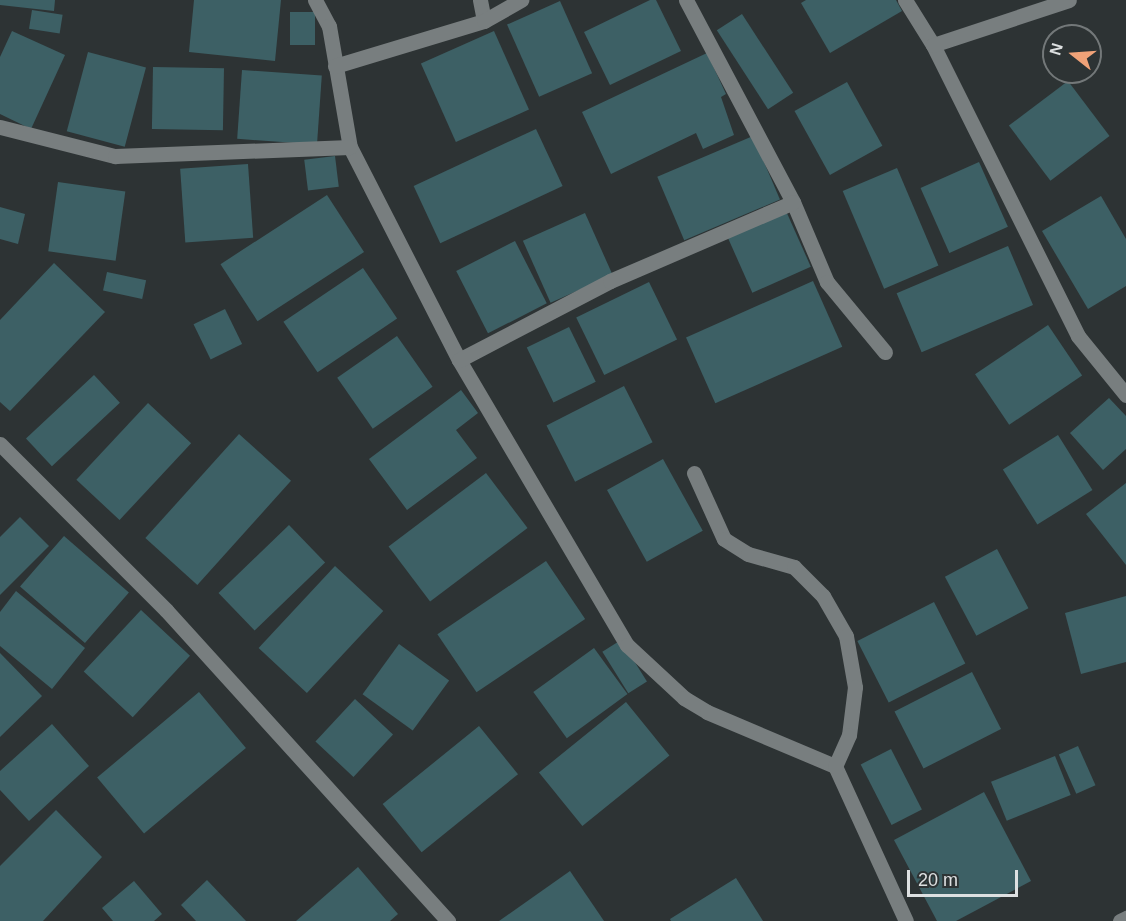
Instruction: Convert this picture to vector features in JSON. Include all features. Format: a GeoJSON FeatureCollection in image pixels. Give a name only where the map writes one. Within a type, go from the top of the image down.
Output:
{"type":"FeatureCollection","features":[{"type":"Feature","properties":{"kind":"street"},"geometry":{"type":"LineString","coordinates":[[315,0],[329,26],[350,147],[459,360],[627,645],[684,698],[707,712],[835,766],[906,921]]}},
{"type":"Feature","properties":{"kind":"street"},"geometry":{"type":"LineString","coordinates":[[480,0],[484,21]]}},
{"type":"Feature","properties":{"kind":"street"},"geometry":{"type":"LineString","coordinates":[[335,66],[484,21],[521,0]]}},
{"type":"Feature","properties":{"kind":"street"},"geometry":{"type":"LineString","coordinates":[[686,0],[793,202],[827,282],[885,352]]}},
{"type":"Feature","properties":{"kind":"street"},"geometry":{"type":"LineString","coordinates":[[905,0],[933,45],[1078,336],[1126,395]]}},
{"type":"Feature","properties":{"kind":"street"},"geometry":{"type":"LineString","coordinates":[[933,45],[1069,0]]}},
{"type":"Feature","properties":{"kind":"street"},"geometry":{"type":"LineString","coordinates":[[0,127],[115,156],[350,147]]}},
{"type":"Feature","properties":{"kind":"street"},"geometry":{"type":"LineString","coordinates":[[459,360],[610,280],[793,202]]}},
{"type":"Feature","properties":{"kind":"street"},"geometry":{"type":"LineString","coordinates":[[0,444],[166,610],[448,921]]}},
{"type":"Feature","properties":{"kind":"street"},"geometry":{"type":"LineString","coordinates":[[694,473],[724,539],[748,554],[794,567],[823,596],[846,636],[855,687],[849,735],[835,766]]}},
{"type":"Feature","properties":{"kind":"street"},"geometry":{"type":"LineString","coordinates":[[1120,921],[1126,918]]}},
{"type":"Feature","properties":{"kind":"building"},"geometry":{"type":"Polygon","coordinates":[[[0,0],[55,0],[54,11],[0,5],[0,0]]]}},
{"type":"Feature","properties":{"kind":"building"},"geometry":{"type":"Polygon","coordinates":[[[194,0],[281,0],[275,61],[189,52],[194,0]]]}},
{"type":"Feature","properties":{"kind":"building"},"geometry":{"type":"Polygon","coordinates":[[[650,0],[656,0],[681,51],[610,85],[584,32],[650,0]]]}},
{"type":"Feature","properties":{"kind":"building"},"geometry":{"type":"Polygon","coordinates":[[[806,0],[896,0],[902,11],[830,53],[801,3],[806,0]]]}},
{"type":"Feature","properties":{"kind":"building"},"geometry":{"type":"Polygon","coordinates":[[[560,1],[592,73],[539,97],[507,25],[560,1]]]}},
{"type":"Feature","properties":{"kind":"building"},"geometry":{"type":"Polygon","coordinates":[[[32,10],[63,15],[60,34],[29,29],[32,10]]]}},
{"type":"Feature","properties":{"kind":"building"},"geometry":{"type":"Polygon","coordinates":[[[290,12],[315,12],[315,45],[290,45],[290,12]]]}},
{"type":"Feature","properties":{"kind":"building"},"geometry":{"type":"Polygon","coordinates":[[[742,14],[793,93],[768,109],[717,30],[742,14]]]}},
{"type":"Feature","properties":{"kind":"building"},"geometry":{"type":"Polygon","coordinates":[[[12,31],[65,55],[31,129],[0,114],[0,57],[12,31]]]}},
{"type":"Feature","properties":{"kind":"building"},"geometry":{"type":"Polygon","coordinates":[[[494,31],[529,110],[456,142],[421,64],[494,31]]]}},
{"type":"Feature","properties":{"kind":"building"},"geometry":{"type":"Polygon","coordinates":[[[88,52],[146,68],[125,147],[67,131],[88,52]]]}},
{"type":"Feature","properties":{"kind":"building"},"geometry":{"type":"Polygon","coordinates":[[[707,53],[726,94],[721,97],[734,135],[703,149],[696,133],[611,174],[582,112],[707,53]]]}},
{"type":"Feature","properties":{"kind":"building"},"geometry":{"type":"Polygon","coordinates":[[[153,67],[224,68],[223,130],[152,129],[153,67]]]}},
{"type":"Feature","properties":{"kind":"building"},"geometry":{"type":"Polygon","coordinates":[[[242,70],[322,76],[317,144],[237,139],[242,70]]]}},
{"type":"Feature","properties":{"kind":"building"},"geometry":{"type":"Polygon","coordinates":[[[847,82],[882,146],[830,175],[795,111],[847,82]]]}},
{"type":"Feature","properties":{"kind":"building"},"geometry":{"type":"Polygon","coordinates":[[[1064,84],[1070,84],[1110,136],[1050,181],[1009,126],[1064,84]]]}},
{"type":"Feature","properties":{"kind":"building"},"geometry":{"type":"Polygon","coordinates":[[[536,129],[563,186],[440,243],[414,186],[536,129]]]}},
{"type":"Feature","properties":{"kind":"building"},"geometry":{"type":"Polygon","coordinates":[[[753,136],[780,200],[684,240],[657,177],[753,136]]]}},
{"type":"Feature","properties":{"kind":"building"},"geometry":{"type":"Polygon","coordinates":[[[335,156],[339,187],[308,191],[304,160],[335,156]]]}},
{"type":"Feature","properties":{"kind":"building"},"geometry":{"type":"Polygon","coordinates":[[[979,162],[1008,227],[949,253],[921,188],[979,162]]]}},
{"type":"Feature","properties":{"kind":"building"},"geometry":{"type":"Polygon","coordinates":[[[248,164],[253,238],[185,243],[180,169],[248,164]]]}},
{"type":"Feature","properties":{"kind":"building"},"geometry":{"type":"Polygon","coordinates":[[[897,168],[938,266],[884,289],[843,191],[897,168]]]}},
{"type":"Feature","properties":{"kind":"building"},"geometry":{"type":"Polygon","coordinates":[[[58,182],[125,191],[116,261],[48,251],[58,182]]]}},
{"type":"Feature","properties":{"kind":"building"},"geometry":{"type":"Polygon","coordinates":[[[327,195],[364,252],[258,321],[220,264],[327,195]]]}},
{"type":"Feature","properties":{"kind":"building"},"geometry":{"type":"Polygon","coordinates":[[[1101,196],[1126,239],[1126,286],[1088,309],[1042,231],[1101,196]]]}},
{"type":"Feature","properties":{"kind":"building"},"geometry":{"type":"Polygon","coordinates":[[[0,207],[25,214],[18,244],[0,239],[0,207]]]}},
{"type":"Feature","properties":{"kind":"building"},"geometry":{"type":"Polygon","coordinates":[[[786,211],[811,267],[752,293],[728,237],[786,211]]]}},
{"type":"Feature","properties":{"kind":"building"},"geometry":{"type":"Polygon","coordinates":[[[585,213],[613,275],[551,303],[523,241],[585,213]]]}},
{"type":"Feature","properties":{"kind":"building"},"geometry":{"type":"Polygon","coordinates":[[[515,241],[547,303],[488,333],[456,271],[515,241]]]}},
{"type":"Feature","properties":{"kind":"building"},"geometry":{"type":"Polygon","coordinates":[[[1008,246],[1033,305],[922,352],[897,293],[1008,246]]]}},
{"type":"Feature","properties":{"kind":"building"},"geometry":{"type":"Polygon","coordinates":[[[54,263],[105,312],[10,411],[0,402],[0,320],[54,263]]]}},
{"type":"Feature","properties":{"kind":"building"},"geometry":{"type":"Polygon","coordinates":[[[363,268],[397,319],[318,372],[283,322],[363,268]]]}},
{"type":"Feature","properties":{"kind":"building"},"geometry":{"type":"Polygon","coordinates":[[[107,272],[146,280],[142,299],[103,291],[107,272]]]}},
{"type":"Feature","properties":{"kind":"building"},"geometry":{"type":"Polygon","coordinates":[[[813,281],[842,347],[715,403],[686,338],[813,281]]]}},
{"type":"Feature","properties":{"kind":"building"},"geometry":{"type":"Polygon","coordinates":[[[649,282],[677,340],[604,375],[576,318],[649,282]]]}},
{"type":"Feature","properties":{"kind":"building"},"geometry":{"type":"Polygon","coordinates":[[[225,309],[242,344],[211,359],[194,324],[225,309]]]}},
{"type":"Feature","properties":{"kind":"building"},"geometry":{"type":"Polygon","coordinates":[[[1048,325],[1082,376],[1009,425],[975,374],[1048,325]]]}},
{"type":"Feature","properties":{"kind":"building"},"geometry":{"type":"Polygon","coordinates":[[[569,327],[596,382],[553,402],[527,348],[569,327]]]}},
{"type":"Feature","properties":{"kind":"building"},"geometry":{"type":"Polygon","coordinates":[[[397,336],[433,387],[373,429],[337,378],[397,336]]]}},
{"type":"Feature","properties":{"kind":"building"},"geometry":{"type":"Polygon","coordinates":[[[94,375],[120,403],[52,466],[26,438],[94,375]]]}},
{"type":"Feature","properties":{"kind":"building"},"geometry":{"type":"Polygon","coordinates":[[[624,386],[653,442],[575,482],[546,425],[624,386]]]}},
{"type":"Feature","properties":{"kind":"building"},"geometry":{"type":"Polygon","coordinates":[[[461,390],[478,413],[456,430],[477,458],[407,510],[369,459],[461,390]]]}},
{"type":"Feature","properties":{"kind":"building"},"geometry":{"type":"Polygon","coordinates":[[[1109,398],[1126,416],[1126,449],[1103,470],[1070,433],[1109,398]]]}},
{"type":"Feature","properties":{"kind":"building"},"geometry":{"type":"Polygon","coordinates":[[[148,403],[191,443],[120,520],[76,480],[148,403]]]}},
{"type":"Feature","properties":{"kind":"building"},"geometry":{"type":"Polygon","coordinates":[[[239,434],[291,481],[197,585],[145,538],[239,434]]]}},
{"type":"Feature","properties":{"kind":"building"},"geometry":{"type":"Polygon","coordinates":[[[1058,435],[1092,490],[1037,525],[1003,469],[1058,435]]]}},
{"type":"Feature","properties":{"kind":"building"},"geometry":{"type":"Polygon","coordinates":[[[663,459],[703,531],[647,562],[607,490],[663,459]]]}},
{"type":"Feature","properties":{"kind":"building"},"geometry":{"type":"Polygon","coordinates":[[[486,473],[528,528],[430,602],[389,546],[486,473]]]}},
{"type":"Feature","properties":{"kind":"building"},"geometry":{"type":"Polygon","coordinates":[[[1126,483],[1126,565],[1086,514],[1126,483]]]}},
{"type":"Feature","properties":{"kind":"building"},"geometry":{"type":"Polygon","coordinates":[[[20,517],[49,546],[0,595],[0,537],[20,517]]]}},
{"type":"Feature","properties":{"kind":"building"},"geometry":{"type":"Polygon","coordinates":[[[289,525],[325,562],[255,630],[219,593],[289,525]]]}},
{"type":"Feature","properties":{"kind":"building"},"geometry":{"type":"Polygon","coordinates":[[[64,536],[129,592],[85,643],[20,587],[64,536]]]}},
{"type":"Feature","properties":{"kind":"building"},"geometry":{"type":"Polygon","coordinates":[[[997,549],[1028,608],[976,636],[945,577],[997,549]]]}},
{"type":"Feature","properties":{"kind":"building"},"geometry":{"type":"Polygon","coordinates":[[[546,561],[585,619],[477,692],[437,634],[546,561]]]}},
{"type":"Feature","properties":{"kind":"building"},"geometry":{"type":"Polygon","coordinates":[[[335,566],[383,611],[307,693],[259,648],[335,566]]]}},
{"type":"Feature","properties":{"kind":"building"},"geometry":{"type":"Polygon","coordinates":[[[16,591],[85,648],[52,689],[0,646],[0,612],[16,591]]]}},
{"type":"Feature","properties":{"kind":"building"},"geometry":{"type":"Polygon","coordinates":[[[1126,596],[1126,662],[1081,674],[1065,613],[1126,596]]]}},
{"type":"Feature","properties":{"kind":"building"},"geometry":{"type":"Polygon","coordinates":[[[934,602],[965,663],[889,703],[857,641],[934,602]]]}},
{"type":"Feature","properties":{"kind":"building"},"geometry":{"type":"Polygon","coordinates":[[[141,610],[190,656],[133,717],[84,671],[141,610]]]}},
{"type":"Feature","properties":{"kind":"building"},"geometry":{"type":"Polygon","coordinates":[[[621,640],[647,682],[628,693],[602,652],[621,640]]]}},
{"type":"Feature","properties":{"kind":"building"},"geometry":{"type":"Polygon","coordinates":[[[399,644],[449,680],[413,731],[363,694],[399,644]]]}},
{"type":"Feature","properties":{"kind":"building"},"geometry":{"type":"Polygon","coordinates":[[[594,648],[628,694],[567,738],[533,692],[594,648]]]}},
{"type":"Feature","properties":{"kind":"building"},"geometry":{"type":"Polygon","coordinates":[[[0,653],[42,696],[0,737],[0,653]]]}},
{"type":"Feature","properties":{"kind":"building"},"geometry":{"type":"Polygon","coordinates":[[[972,672],[1001,729],[924,769],[894,711],[972,672]]]}},
{"type":"Feature","properties":{"kind":"building"},"geometry":{"type":"Polygon","coordinates":[[[199,692],[246,748],[144,833],[97,777],[199,692]]]}},
{"type":"Feature","properties":{"kind":"building"},"geometry":{"type":"Polygon","coordinates":[[[355,699],[393,734],[353,777],[315,741],[355,699]]]}},
{"type":"Feature","properties":{"kind":"building"},"geometry":{"type":"Polygon","coordinates":[[[626,702],[669,756],[582,826],[539,772],[626,702]]]}},
{"type":"Feature","properties":{"kind":"building"},"geometry":{"type":"Polygon","coordinates":[[[52,724],[89,766],[29,821],[0,790],[0,771],[52,724]]]}},
{"type":"Feature","properties":{"kind":"building"},"geometry":{"type":"Polygon","coordinates":[[[479,726],[518,774],[422,852],[383,804],[479,726]]]}},
{"type":"Feature","properties":{"kind":"building"},"geometry":{"type":"Polygon","coordinates":[[[1078,746],[1095,785],[1076,794],[1059,755],[1078,746]]]}},
{"type":"Feature","properties":{"kind":"building"},"geometry":{"type":"Polygon","coordinates":[[[891,749],[922,810],[892,825],[861,764],[891,749]]]}},
{"type":"Feature","properties":{"kind":"building"},"geometry":{"type":"Polygon","coordinates":[[[1055,756],[1071,795],[1007,821],[991,782],[1055,756]]]}},
{"type":"Feature","properties":{"kind":"building"},"geometry":{"type":"Polygon","coordinates":[[[984,792],[1031,881],[956,921],[937,921],[894,840],[984,792]]]}},
{"type":"Feature","properties":{"kind":"building"},"geometry":{"type":"Polygon","coordinates":[[[56,810],[102,857],[43,921],[0,921],[0,866],[56,810]]]}},
{"type":"Feature","properties":{"kind":"building"},"geometry":{"type":"Polygon","coordinates":[[[358,867],[398,914],[390,921],[296,921],[358,867]]]}},
{"type":"Feature","properties":{"kind":"building"},"geometry":{"type":"Polygon","coordinates":[[[570,871],[604,921],[499,921],[570,871]]]}},
{"type":"Feature","properties":{"kind":"building"},"geometry":{"type":"Polygon","coordinates":[[[736,878],[763,921],[671,921],[670,919],[736,878]]]}},
{"type":"Feature","properties":{"kind":"building"},"geometry":{"type":"Polygon","coordinates":[[[207,880],[246,921],[196,921],[181,905],[207,880]]]}},
{"type":"Feature","properties":{"kind":"building"},"geometry":{"type":"Polygon","coordinates":[[[134,881],[162,914],[154,921],[113,921],[102,908],[134,881]]]}}]}
